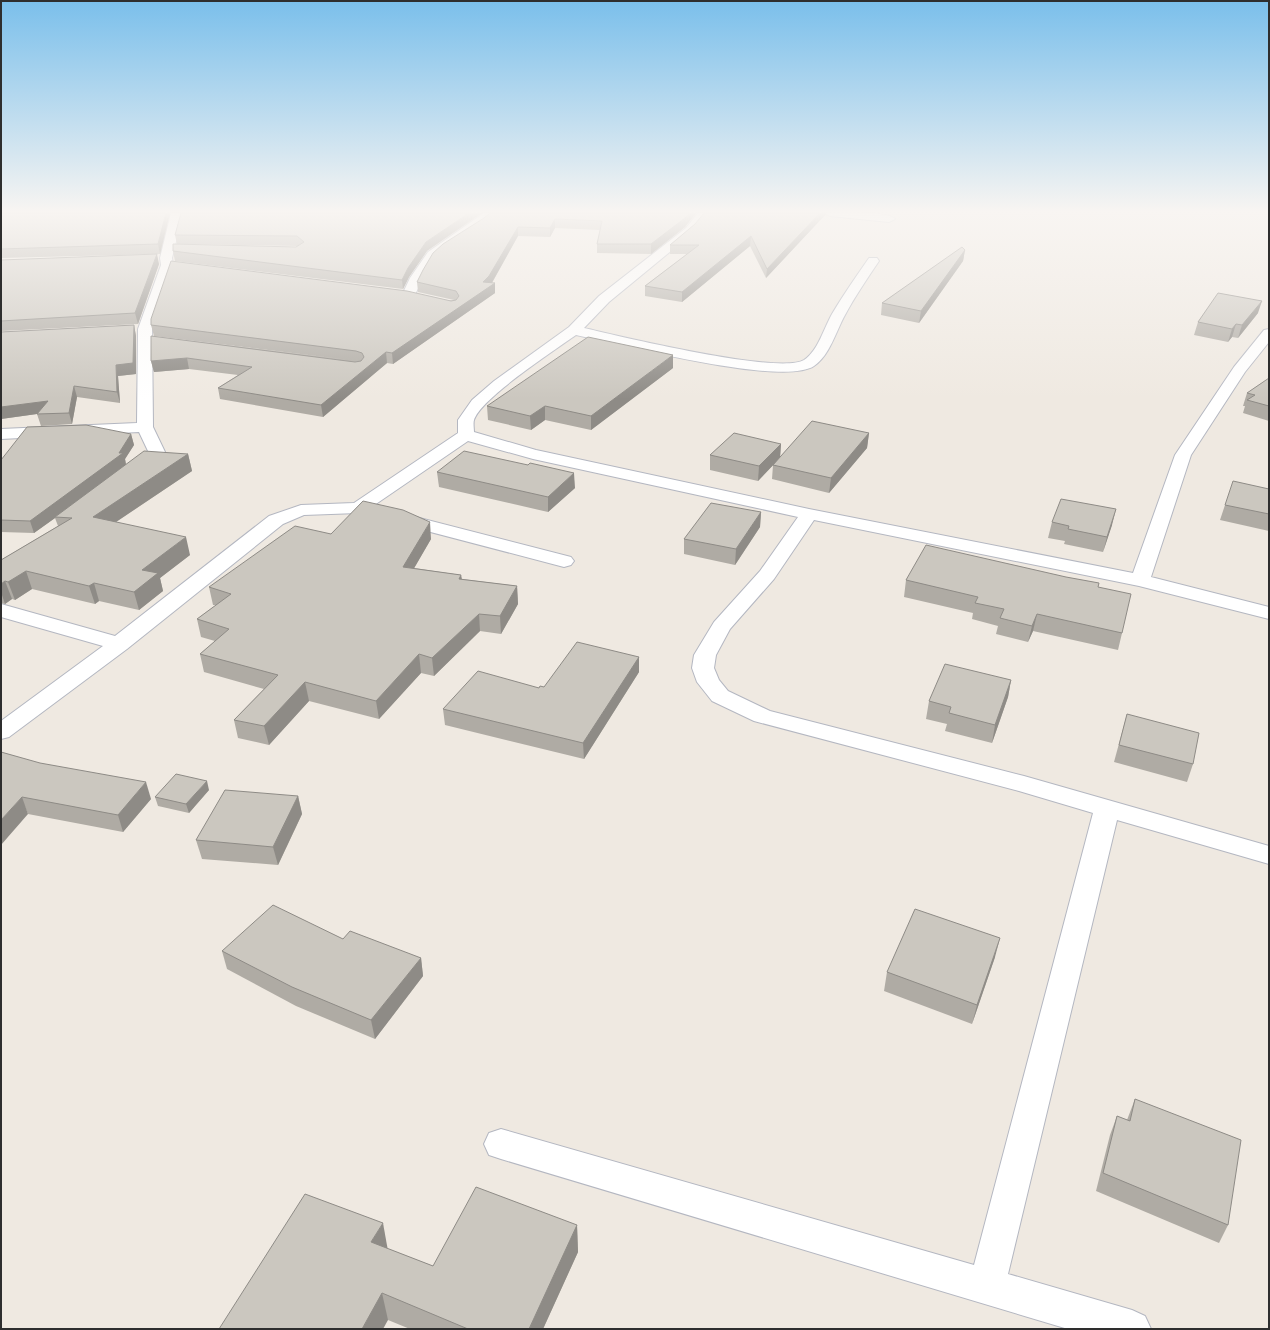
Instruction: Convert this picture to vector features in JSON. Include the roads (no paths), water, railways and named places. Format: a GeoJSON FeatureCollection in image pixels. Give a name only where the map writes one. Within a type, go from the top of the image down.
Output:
{"type":"FeatureCollection","features":[{"type":"Feature","properties":{"kind":"street"},"geometry":{"type":"LineString","coordinates":[[119,480],[157,452],[145,427],[146,335],[164,275]]}},
{"type":"Feature","properties":{"kind":"street"},"geometry":{"type":"LineString","coordinates":[[408,295],[418,275]]}},
{"type":"Feature","properties":{"kind":"street"},"geometry":{"type":"LineString","coordinates":[[466,435],[466,420],[478,403],[499,384],[574,330],[604,299],[634,275]]}},
{"type":"Feature","properties":{"kind":"street"},"geometry":{"type":"LineString","coordinates":[[574,330],[732,364],[788,368],[807,364],[824,343],[838,316],[864,275]]}},
{"type":"Feature","properties":{"kind":"street"},"geometry":{"type":"LineString","coordinates":[[392,293],[422,298]]}},
{"type":"Feature","properties":{"kind":"street"},"geometry":{"type":"LineString","coordinates":[[1140,580],[1183,456],[1239,370],[1269,333]]}},
{"type":"Feature","properties":{"kind":"street"},"geometry":{"type":"LineString","coordinates":[[1,434],[145,427]]}},
{"type":"Feature","properties":{"kind":"street"},"geometry":{"type":"LineString","coordinates":[[358,508],[466,435],[533,454],[809,514],[1140,580],[1269,613]]}},
{"type":"Feature","properties":{"kind":"street"},"geometry":{"type":"LineString","coordinates":[[1,732],[119,644],[276,520],[301,510],[358,508],[564,561]]}},
{"type":"Feature","properties":{"kind":"street"},"geometry":{"type":"LineString","coordinates":[[809,514],[767,574],[721,626],[705,655],[702,668],[708,682],[720,696],[762,716],[1024,784],[1269,855]]}},
{"type":"Feature","properties":{"kind":"street"},"geometry":{"type":"LineString","coordinates":[[1,610],[119,644]]}},
{"type":"Feature","properties":{"kind":"street"},"geometry":{"type":"LineString","coordinates":[[987,1286],[1107,808]]}},
{"type":"Feature","properties":{"kind":"street"},"geometry":{"type":"LineString","coordinates":[[501,1144],[1132,1329]]}}]}
